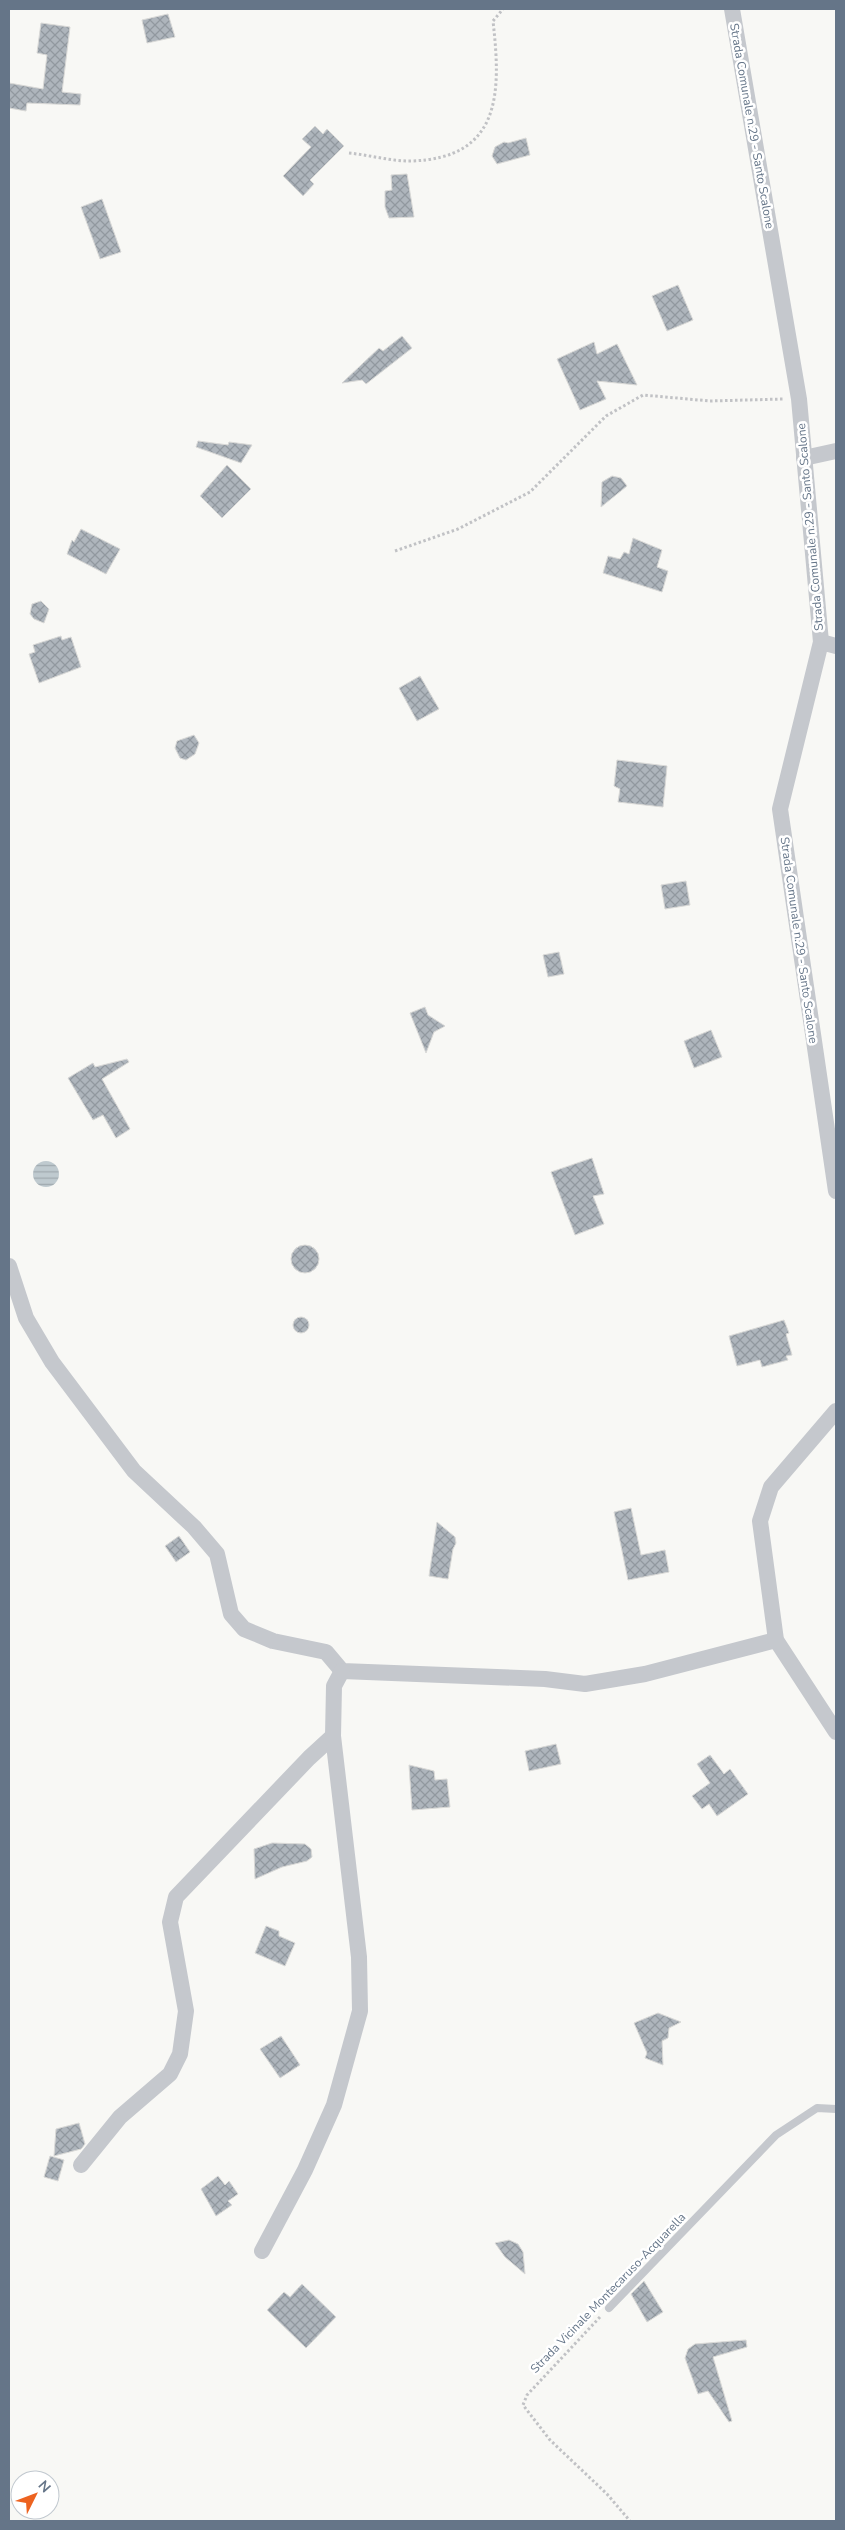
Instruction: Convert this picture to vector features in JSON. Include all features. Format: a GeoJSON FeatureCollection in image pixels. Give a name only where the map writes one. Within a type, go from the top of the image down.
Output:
{"type":"FeatureCollection","features":[{"type":"Feature","properties":{"kind":"street","name":"Strada Comunale n.29 - Santo Scalone"},"geometry":{"type":"LineString","coordinates":[[732,9],[798,399],[829,644],[780,809],[836,1191]]}},
{"type":"Feature","properties":{"kind":"street"},"geometry":{"type":"LineString","coordinates":[[804,458],[836,451]]}},
{"type":"Feature","properties":{"kind":"street"},"geometry":{"type":"LineString","coordinates":[[9,1266],[26,1318],[52,1362],[134,1471],[194,1528],[217,1554],[231,1614],[244,1629],[273,1641],[326,1652],[342,1671],[545,1679],[586,1684],[645,1674],[776,1640]]}},
{"type":"Feature","properties":{"kind":"street"},"geometry":{"type":"LineString","coordinates":[[836,1410],[771,1486],[760,1521],[776,1640],[836,1732]]}},
{"type":"Feature","properties":{"kind":"street"},"geometry":{"type":"LineString","coordinates":[[262,2251],[305,2170],[334,2105],[360,2012],[359,1957],[333,1736],[334,1686],[342,1671]]}},
{"type":"Feature","properties":{"kind":"street"},"geometry":{"type":"LineString","coordinates":[[81,2165],[120,2117],[170,2074],[180,2054],[186,2011],[170,1922],[176,1897],[308,1758],[333,1736]]}},
{"type":"Feature","properties":{"kind":"lane","name":"Strada Vicinale Montecaruso-Acquarella"},"geometry":{"type":"LineString","coordinates":[[609,2308],[776,2135],[817,2108],[836,2109]]}},
{"type":"Feature","properties":{"kind":"path"},"geometry":{"type":"LineString","coordinates":[[349,153],[410,161],[446,155],[472,142],[484,129],[494,104],[498,63],[494,21],[503,9]]}},
{"type":"Feature","properties":{"kind":"path"},"geometry":{"type":"LineString","coordinates":[[395,551],[458,529],[530,492],[606,416],[643,396],[710,401],[798,399]]}},
{"type":"Feature","properties":{"kind":"path","name":"Strada Vicinale Montecaruso-Acquarella"},"geometry":{"type":"LineString","coordinates":[[609,2308],[527,2395],[523,2405],[550,2440],[606,2494],[630,2521]]}},
{"type":"Feature","properties":{"kind":"shaded area"},"geometry":{"type":"Polygon","coordinates":[[[46,1161],[55,1165],[59,1174],[55,1183],[46,1187],[37,1183],[33,1174],[37,1165],[46,1161]]]}},
{"type":"Feature","properties":{"kind":"building"},"geometry":{"type":"Polygon","coordinates":[[[168,14],[175,37],[147,43],[142,20],[168,14]]]}},
{"type":"Feature","properties":{"kind":"building"},"geometry":{"type":"Polygon","coordinates":[[[41,23],[70,27],[62,92],[81,94],[80,105],[27,103],[26,111],[9,108],[9,83],[43,89],[47,55],[37,53],[41,23]]]}},
{"type":"Feature","properties":{"kind":"building"},"geometry":{"type":"Polygon","coordinates":[[[315,126],[323,134],[327,129],[344,146],[310,180],[314,184],[303,196],[283,176],[311,147],[302,139],[315,126]]]}},
{"type":"Feature","properties":{"kind":"building"},"geometry":{"type":"Polygon","coordinates":[[[526,138],[530,155],[497,164],[492,156],[495,147],[504,142],[508,143],[526,138]]]}},
{"type":"Feature","properties":{"kind":"building"},"geometry":{"type":"Polygon","coordinates":[[[407,174],[414,217],[389,218],[385,207],[385,191],[392,190],[391,175],[407,174]]]}},
{"type":"Feature","properties":{"kind":"building"},"geometry":{"type":"Polygon","coordinates":[[[102,199],[121,252],[100,259],[81,207],[102,199]]]}},
{"type":"Feature","properties":{"kind":"building"},"geometry":{"type":"Polygon","coordinates":[[[678,285],[693,320],[667,331],[652,296],[678,285]]]}},
{"type":"Feature","properties":{"kind":"building"},"geometry":{"type":"Polygon","coordinates":[[[402,336],[412,348],[366,384],[362,380],[342,383],[379,348],[383,351],[402,336]]]}},
{"type":"Feature","properties":{"kind":"building"},"geometry":{"type":"Polygon","coordinates":[[[594,342],[597,354],[617,344],[637,385],[597,381],[606,399],[580,410],[557,359],[594,342]]]}},
{"type":"Feature","properties":{"kind":"building"},"geometry":{"type":"Polygon","coordinates":[[[198,441],[228,445],[229,442],[252,445],[241,463],[196,447],[198,441]]]}},
{"type":"Feature","properties":{"kind":"building"},"geometry":{"type":"Polygon","coordinates":[[[227,465],[251,489],[222,518],[200,496],[227,465]]]}},
{"type":"Feature","properties":{"kind":"building"},"geometry":{"type":"Polygon","coordinates":[[[612,476],[621,478],[627,486],[601,507],[602,482],[612,476]]]}},
{"type":"Feature","properties":{"kind":"building"},"geometry":{"type":"Polygon","coordinates":[[[81,529],[120,549],[106,574],[67,554],[72,540],[74,542],[81,529]]]}},
{"type":"Feature","properties":{"kind":"building"},"geometry":{"type":"Polygon","coordinates":[[[633,538],[662,550],[657,567],[668,571],[662,592],[603,573],[608,556],[620,559],[624,552],[629,554],[633,538]]]}},
{"type":"Feature","properties":{"kind":"building"},"geometry":{"type":"Polygon","coordinates":[[[41,601],[49,609],[44,623],[34,619],[30,614],[32,604],[41,601]]]}},
{"type":"Feature","properties":{"kind":"building"},"geometry":{"type":"Polygon","coordinates":[[[61,636],[62,640],[71,637],[81,667],[39,683],[29,654],[35,652],[33,645],[61,636]]]}},
{"type":"Feature","properties":{"kind":"building"},"geometry":{"type":"Polygon","coordinates":[[[420,676],[439,709],[417,721],[399,688],[420,676]]]}},
{"type":"Feature","properties":{"kind":"building"},"geometry":{"type":"Polygon","coordinates":[[[194,735],[199,743],[195,754],[186,760],[180,758],[175,748],[177,741],[194,735]]]}},
{"type":"Feature","properties":{"kind":"building"},"geometry":{"type":"Polygon","coordinates":[[[617,760],[667,766],[663,807],[618,802],[620,789],[614,786],[617,760]]]}},
{"type":"Feature","properties":{"kind":"building"},"geometry":{"type":"Polygon","coordinates":[[[686,881],[690,905],[665,909],[661,885],[686,881]]]}},
{"type":"Feature","properties":{"kind":"building"},"geometry":{"type":"Polygon","coordinates":[[[559,952],[564,974],[548,977],[543,955],[559,952]]]}},
{"type":"Feature","properties":{"kind":"building"},"geometry":{"type":"Polygon","coordinates":[[[425,1007],[428,1015],[445,1026],[434,1032],[426,1053],[410,1013],[425,1007]]]}},
{"type":"Feature","properties":{"kind":"building"},"geometry":{"type":"Polygon","coordinates":[[[711,1030],[722,1057],[694,1068],[684,1041],[711,1030]]]}},
{"type":"Feature","properties":{"kind":"building"},"geometry":{"type":"Polygon","coordinates":[[[127,1059],[129,1062],[102,1079],[130,1129],[116,1138],[103,1115],[93,1120],[68,1078],[93,1063],[95,1067],[127,1059]]]}},
{"type":"Feature","properties":{"kind":"building"},"geometry":{"type":"Polygon","coordinates":[[[592,1158],[604,1194],[593,1196],[604,1224],[575,1235],[551,1172],[592,1158]]]}},
{"type":"Feature","properties":{"kind":"building"},"geometry":{"type":"Polygon","coordinates":[[[305,1245],[315,1249],[319,1259],[315,1269],[305,1273],[295,1269],[291,1259],[295,1249],[305,1245]]]}},
{"type":"Feature","properties":{"kind":"building"},"geometry":{"type":"Polygon","coordinates":[[[301,1317],[309,1325],[301,1333],[293,1325],[301,1317]]]}},
{"type":"Feature","properties":{"kind":"building"},"geometry":{"type":"Polygon","coordinates":[[[784,1320],[789,1333],[786,1334],[792,1355],[786,1356],[788,1360],[762,1367],[760,1360],[737,1366],[729,1336],[784,1320]]]}},
{"type":"Feature","properties":{"kind":"building"},"geometry":{"type":"Polygon","coordinates":[[[631,1508],[641,1555],[665,1550],[669,1572],[628,1580],[614,1512],[631,1508]]]}},
{"type":"Feature","properties":{"kind":"building"},"geometry":{"type":"Polygon","coordinates":[[[437,1522],[455,1537],[456,1543],[453,1549],[448,1579],[429,1576],[437,1522]]]}},
{"type":"Feature","properties":{"kind":"building"},"geometry":{"type":"Polygon","coordinates":[[[179,1536],[190,1552],[176,1562],[165,1546],[179,1536]]]}},
{"type":"Feature","properties":{"kind":"building"},"geometry":{"type":"Polygon","coordinates":[[[556,1744],[561,1764],[529,1771],[525,1751],[556,1744]]]}},
{"type":"Feature","properties":{"kind":"building"},"geometry":{"type":"Polygon","coordinates":[[[710,1755],[724,1774],[730,1769],[748,1794],[717,1816],[709,1804],[702,1809],[692,1796],[710,1783],[697,1764],[710,1755]]]}},
{"type":"Feature","properties":{"kind":"building"},"geometry":{"type":"Polygon","coordinates":[[[409,1765],[434,1771],[435,1780],[447,1779],[450,1807],[412,1810],[409,1765]]]}},
{"type":"Feature","properties":{"kind":"building"},"geometry":{"type":"Polygon","coordinates":[[[272,1843],[305,1844],[311,1849],[312,1857],[307,1861],[282,1867],[255,1879],[254,1849],[272,1843]]]}},
{"type":"Feature","properties":{"kind":"building"},"geometry":{"type":"Polygon","coordinates":[[[266,1926],[279,1931],[279,1936],[295,1943],[285,1966],[255,1953],[266,1926]]]}},
{"type":"Feature","properties":{"kind":"building"},"geometry":{"type":"Polygon","coordinates":[[[658,2013],[681,2022],[669,2028],[668,2038],[662,2041],[663,2065],[645,2058],[647,2053],[634,2023],[658,2013]]]}},
{"type":"Feature","properties":{"kind":"building"},"geometry":{"type":"Polygon","coordinates":[[[281,2036],[300,2065],[280,2078],[260,2049],[281,2036]]]}},
{"type":"Feature","properties":{"kind":"building"},"geometry":{"type":"Polygon","coordinates":[[[79,2123],[85,2144],[81,2149],[54,2156],[56,2129],[79,2123]]]}},
{"type":"Feature","properties":{"kind":"building"},"geometry":{"type":"Polygon","coordinates":[[[50,2156],[64,2160],[58,2181],[44,2177],[50,2156]]]}},
{"type":"Feature","properties":{"kind":"building"},"geometry":{"type":"Polygon","coordinates":[[[218,2176],[225,2185],[229,2181],[238,2194],[228,2201],[232,2205],[216,2216],[201,2189],[218,2176]]]}},
{"type":"Feature","properties":{"kind":"building"},"geometry":{"type":"Polygon","coordinates":[[[509,2240],[518,2244],[523,2252],[525,2274],[505,2257],[495,2243],[509,2240]]]}},
{"type":"Feature","properties":{"kind":"building"},"geometry":{"type":"Polygon","coordinates":[[[644,2281],[663,2312],[647,2322],[631,2294],[644,2281]]]}},
{"type":"Feature","properties":{"kind":"building"},"geometry":{"type":"Polygon","coordinates":[[[302,2284],[336,2317],[306,2348],[267,2310],[284,2292],[290,2297],[302,2284]]]}},
{"type":"Feature","properties":{"kind":"building"},"geometry":{"type":"Polygon","coordinates":[[[746,2340],[747,2347],[713,2357],[732,2421],[729,2422],[708,2391],[698,2394],[685,2358],[688,2349],[695,2344],[746,2340]]]}}]}
